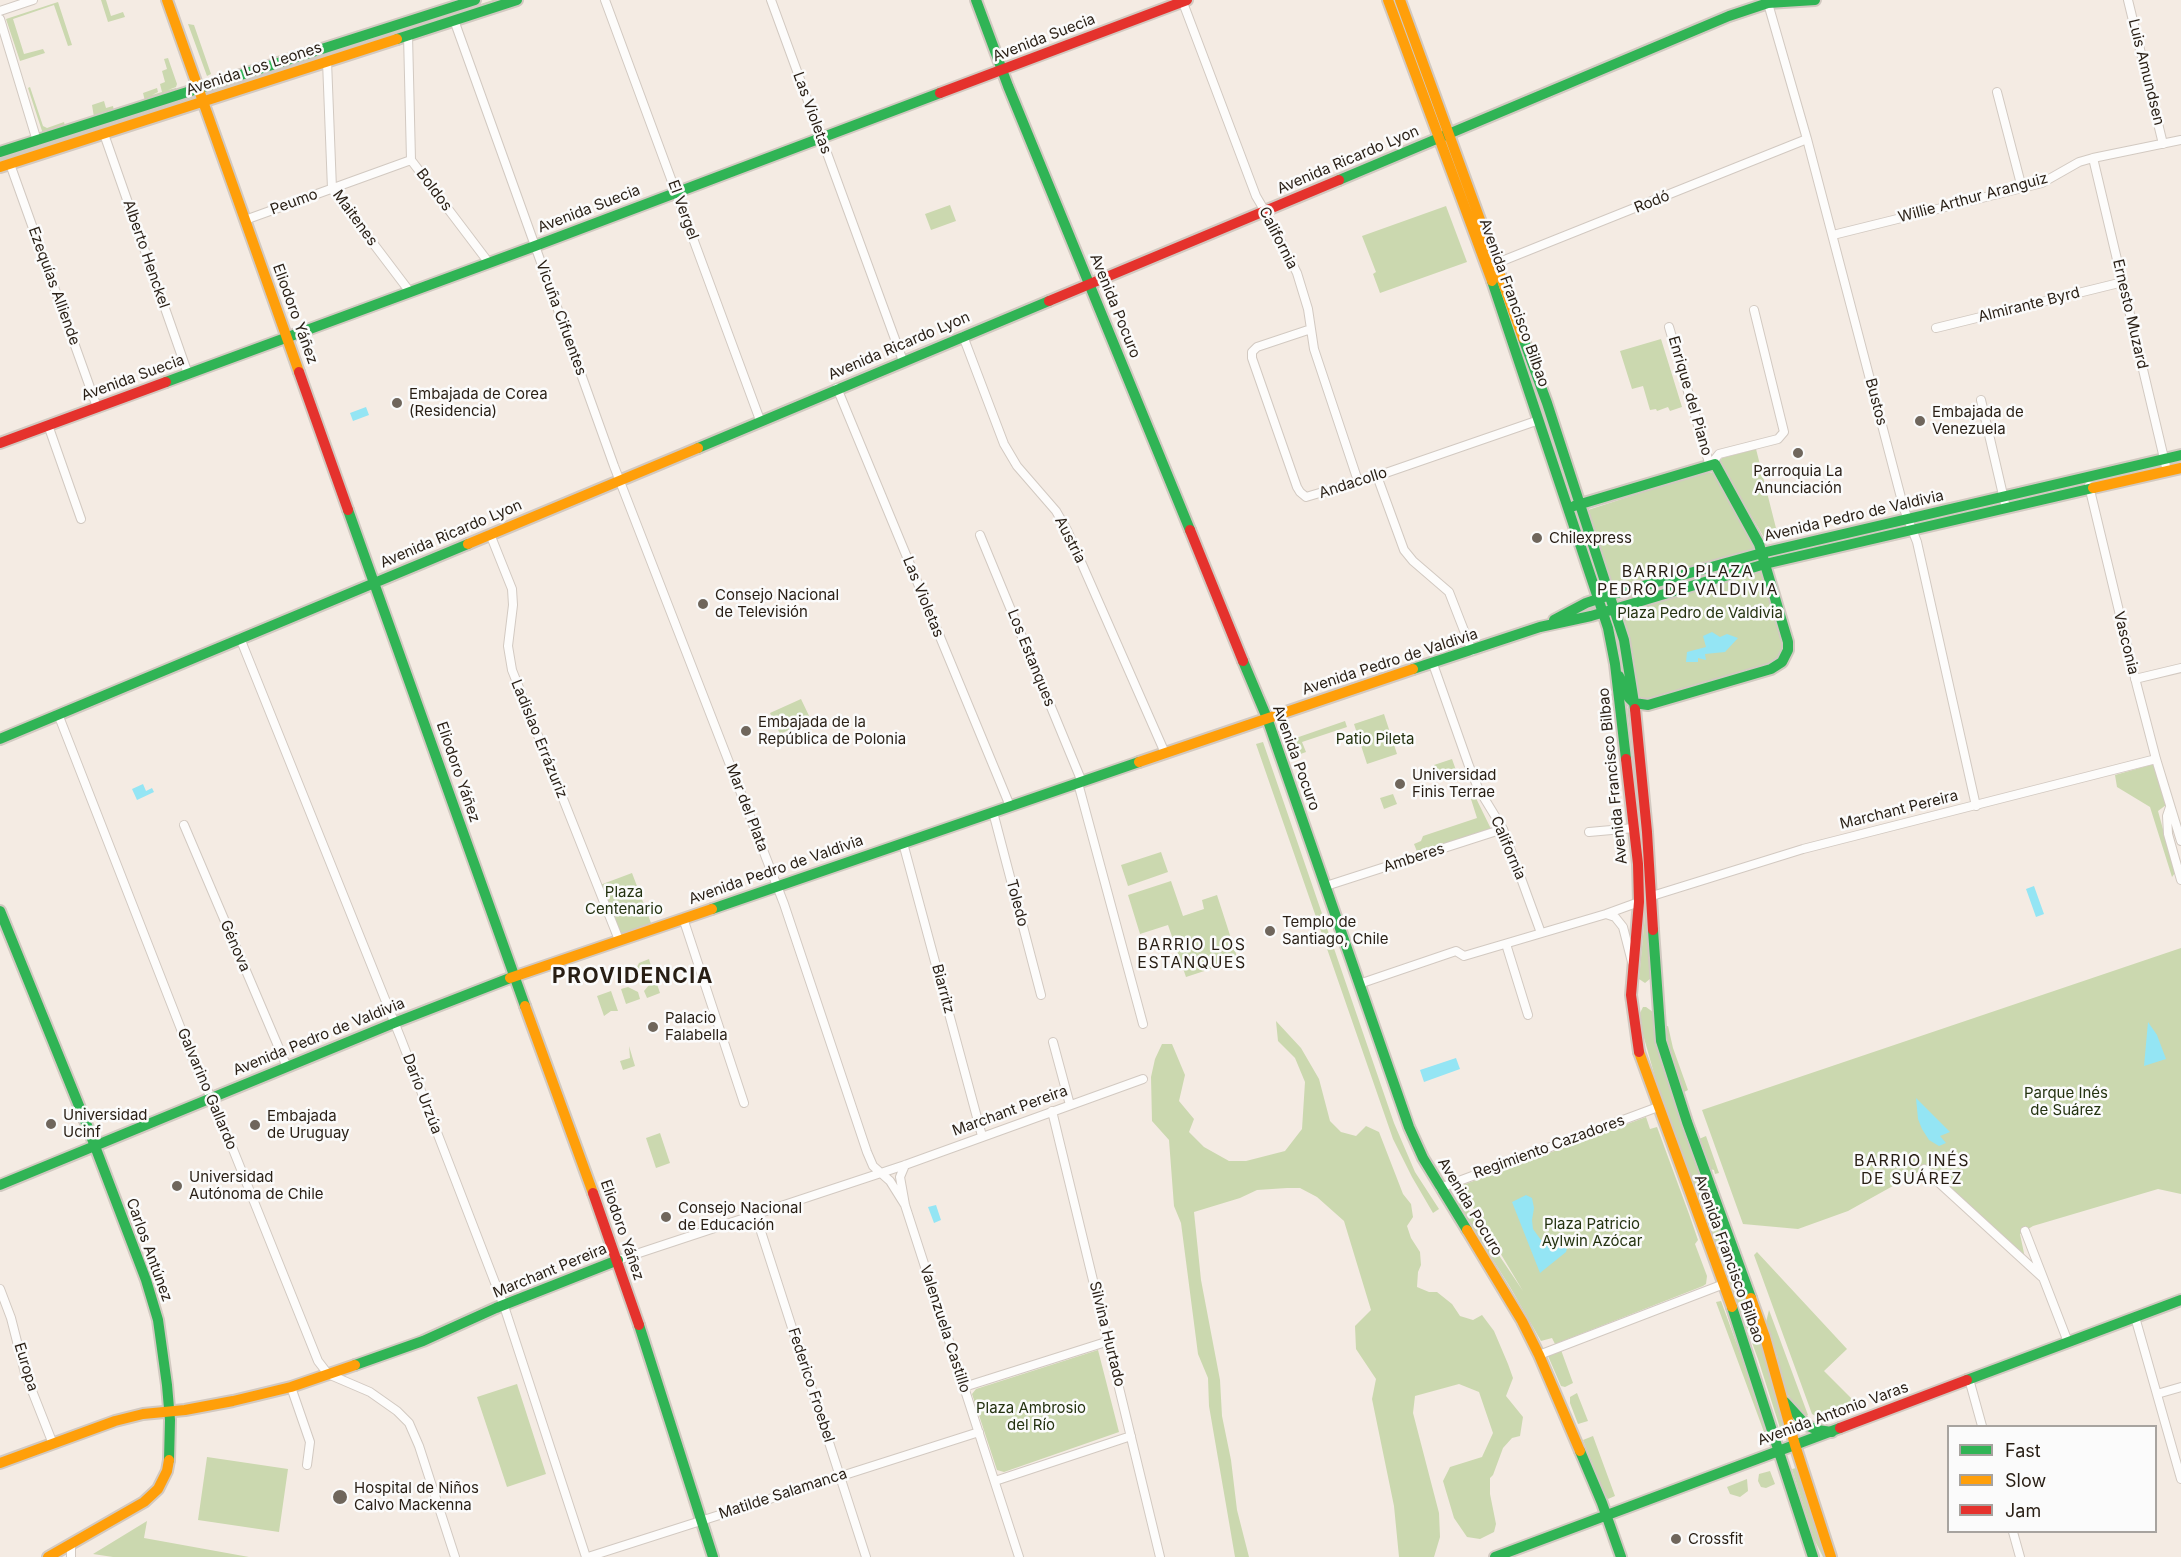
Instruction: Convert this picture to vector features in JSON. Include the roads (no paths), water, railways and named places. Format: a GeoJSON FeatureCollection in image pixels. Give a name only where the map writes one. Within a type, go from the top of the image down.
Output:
{"type":"FeatureCollection","features":[{"type":"Feature","properties":{"kind":"main road","name":"Eliodoro Yáñez"},"geometry":{"type":"LineString","coordinates":[[167,0],[514,977],[618,1260],[713,1557]]}},
{"type":"Feature","properties":{"kind":"main road","name":"Avenida Los Leones"},"geometry":{"type":"LineString","coordinates":[[0,152],[475,0]]}},
{"type":"Feature","properties":{"kind":"main road","name":"Avenida Los Leones"},"geometry":{"type":"LineString","coordinates":[[5,166],[517,0]]}},
{"type":"Feature","properties":{"kind":"main road","name":"Avenida Pocuro"},"geometry":{"type":"LineString","coordinates":[[976,0],[1002,70],[1267,718],[1408,1127],[1440,1188],[1539,1354],[1607,1515],[1621,1557]]}},
{"type":"Feature","properties":{"kind":"main road","name":"Avenida Suecia"},"geometry":{"type":"LineString","coordinates":[[1,439],[48,425],[535,246],[1184,0]]}},
{"type":"Feature","properties":{"kind":"main road","name":"Avenida Francisco Bilbao"},"geometry":{"type":"LineString","coordinates":[[1388,0],[1497,263],[1624,640],[1634,703],[1652,896],[1656,982],[1650,1004],[1669,1071],[1765,1337],[1795,1445],[1831,1557]]}},
{"type":"Feature","properties":{"kind":"main road","name":"Avenida Francisco Bilbao"},"geometry":{"type":"LineString","coordinates":[[1400,0],[1608,628],[1615,664],[1638,864],[1639,902],[1632,980],[1632,1009],[1638,1048],[1724,1284],[1813,1557]]}},
{"type":"Feature","properties":{"kind":"main road","name":"Avenida Ricardo Lyon"},"geometry":{"type":"LineString","coordinates":[[0,739],[1730,15],[1767,2],[1815,0]]}},
{"type":"Feature","properties":{"kind":"main road","name":"Avenida Pedro de Valdivia"},"geometry":{"type":"LineString","coordinates":[[1540,627],[1586,603],[1610,595],[1762,553],[2181,455]]}},
{"type":"Feature","properties":{"kind":"main road"},"geometry":{"type":"LineString","coordinates":[[1569,508],[1712,465],[1759,544],[1788,642],[1786,656],[1782,662],[1771,669],[1648,705],[1634,703],[1623,688],[1615,664]]}},
{"type":"Feature","properties":{"kind":"main road","name":"Avenida Pedro de Valdivia"},"geometry":{"type":"LineString","coordinates":[[0,1185],[394,1023],[514,977],[1267,718],[1540,627],[1603,613],[1765,564],[2181,468]]}},
{"type":"Feature","properties":{"kind":"main road","name":"Carlos Antúnez"},"geometry":{"type":"LineString","coordinates":[[0,911],[95,1146],[153,1299],[162,1343],[169,1412],[169,1460],[158,1489],[144,1502],[48,1557]]}},
{"type":"Feature","properties":{"kind":"main road"},"geometry":{"type":"LineString","coordinates":[[1632,980],[1645,986],[1656,982]]}},
{"type":"Feature","properties":{"kind":"main road"},"geometry":{"type":"LineString","coordinates":[[1632,1009],[1650,1004]]}},
{"type":"Feature","properties":{"kind":"main road","name":"Marchant Pereira"},"geometry":{"type":"LineString","coordinates":[[0,1463],[115,1420],[233,1401],[291,1387],[423,1341],[504,1305],[618,1260]]}},
{"type":"Feature","properties":{"kind":"main road","name":"Avenida Antonio Varas"},"geometry":{"type":"LineString","coordinates":[[1495,1557],[2181,1300]]}},
{"type":"Feature","properties":{"kind":"main road"},"geometry":{"type":"LineString","coordinates":[[1782,1396],[1796,1416],[1806,1425],[1817,1430],[1832,1432]]}},
{"type":"Feature","properties":{"kind":"street"},"geometry":{"type":"LineString","coordinates":[[0,11],[33,0]]}},
{"type":"Feature","properties":{"kind":"street","name":"El Vergel"},"geometry":{"type":"LineString","coordinates":[[606,0],[760,420]]}},
{"type":"Feature","properties":{"kind":"street","name":"Las Violetas"},"geometry":{"type":"LineString","coordinates":[[771,0],[903,361]]}},
{"type":"Feature","properties":{"kind":"street","name":"California"},"geometry":{"type":"LineString","coordinates":[[1184,0],[1256,196],[1297,273],[1308,309],[1314,349],[1358,481]]}},
{"type":"Feature","properties":{"kind":"street","name":"Luis Amundsen"},"geometry":{"type":"LineString","coordinates":[[2128,0],[2163,144]]}},
{"type":"Feature","properties":{"kind":"street","name":"Bustos"},"geometry":{"type":"LineString","coordinates":[[1767,2],[1833,235],[1907,519],[1919,548],[1976,806]]}},
{"type":"Feature","properties":{"kind":"street"},"geometry":{"type":"LineString","coordinates":[[0,19],[37,141]]}},
{"type":"Feature","properties":{"kind":"street","name":"Vicuña Cifuentes"},"geometry":{"type":"LineString","coordinates":[[454,20],[619,480]]}},
{"type":"Feature","properties":{"kind":"street","name":"Boldos"},"geometry":{"type":"LineString","coordinates":[[408,35],[411,160],[489,263]]}},
{"type":"Feature","properties":{"kind":"street","name":"Maitenes"},"geometry":{"type":"LineString","coordinates":[[327,61],[332,189],[410,292]]}},
{"type":"Feature","properties":{"kind":"street"},"geometry":{"type":"LineString","coordinates":[[1997,92],[2022,188]]}},
{"type":"Feature","properties":{"kind":"street","name":"Alberto Henckel"},"geometry":{"type":"LineString","coordinates":[[104,134],[188,374]]}},
{"type":"Feature","properties":{"kind":"street","name":"Rodó"},"geometry":{"type":"LineString","coordinates":[[1497,263],[1807,139]]}},
{"type":"Feature","properties":{"kind":"street","name":"Willie Arthur Aranguiz"},"geometry":{"type":"LineString","coordinates":[[1833,235],[2022,188],[2050,179],[2079,162],[2093,158],[2181,140]]}},
{"type":"Feature","properties":{"kind":"street","name":"Ernesto Muzard"},"geometry":{"type":"LineString","coordinates":[[2093,158],[2167,471]]}},
{"type":"Feature","properties":{"kind":"street","name":"Peumo"},"geometry":{"type":"LineString","coordinates":[[245,220],[411,160]]}},
{"type":"Feature","properties":{"kind":"street","name":"Ezequías Alliende"},"geometry":{"type":"LineString","coordinates":[[5,166],[97,407]]}},
{"type":"Feature","properties":{"kind":"street","name":"Almirante Byrd"},"geometry":{"type":"LineString","coordinates":[[1936,328],[2123,282]]}},
{"type":"Feature","properties":{"kind":"street"},"geometry":{"type":"LineString","coordinates":[[1712,465],[1719,454],[1778,439],[1784,432],[1754,310]]}},
{"type":"Feature","properties":{"kind":"street","name":"Enrique del Piano"},"geometry":{"type":"LineString","coordinates":[[1669,327],[1712,465]]}},
{"type":"Feature","properties":{"kind":"street","name":"Andacollo"},"geometry":{"type":"LineString","coordinates":[[1311,329],[1257,347],[1252,352],[1252,358],[1298,490],[1306,496],[1377,476],[1539,420]]}},
{"type":"Feature","properties":{"kind":"street","name":"Austria"},"geometry":{"type":"LineString","coordinates":[[963,336],[1004,444],[1017,466],[1056,511],[1067,530],[1165,753]]}},
{"type":"Feature","properties":{"kind":"street","name":"Las Violetas"},"geometry":{"type":"LineString","coordinates":[[837,388],[1010,806]]}},
{"type":"Feature","properties":{"kind":"street"},"geometry":{"type":"LineString","coordinates":[[1981,400],[2006,508]]}},
{"type":"Feature","properties":{"kind":"street"},"geometry":{"type":"LineString","coordinates":[[48,425],[81,519]]}},
{"type":"Feature","properties":{"kind":"street"},"geometry":{"type":"LineString","coordinates":[[1377,476],[1404,550],[1413,561],[1449,592],[1472,651]]}},
{"type":"Feature","properties":{"kind":"street","name":"Vasconia"},"geometry":{"type":"LineString","coordinates":[[2087,477],[2135,679],[2181,841]]}},
{"type":"Feature","properties":{"kind":"street","name":"Mar del Plata"},"geometry":{"type":"LineString","coordinates":[[619,480],[778,887],[867,1152],[873,1166],[880,1172]]}},
{"type":"Feature","properties":{"kind":"street","name":"Ladislao Errázuriz"},"geometry":{"type":"LineString","coordinates":[[490,534],[510,581],[513,596],[508,646],[512,670],[619,940]]}},
{"type":"Feature","properties":{"kind":"street","name":"Los Estanques"},"geometry":{"type":"LineString","coordinates":[[980,535],[1080,782],[1143,1024]]}},
{"type":"Feature","properties":{"kind":"street","name":"Darío Urzúa"},"geometry":{"type":"LineString","coordinates":[[240,638],[504,1305],[587,1557]]}},
{"type":"Feature","properties":{"kind":"street","name":"California"},"geometry":{"type":"LineString","coordinates":[[1433,664],[1469,766],[1478,788],[1503,829],[1541,933]]}},
{"type":"Feature","properties":{"kind":"street"},"geometry":{"type":"LineString","coordinates":[[2135,679],[2181,668]]}},
{"type":"Feature","properties":{"kind":"street","name":"Galvarino Gallardo"},"geometry":{"type":"LineString","coordinates":[[58,714],[195,1065],[212,1097],[318,1360],[328,1374]]}},
{"type":"Feature","properties":{"kind":"street","name":"Marchant Pereira"},"geometry":{"type":"LineString","coordinates":[[1652,896],[1803,849],[2156,759]]}},
{"type":"Feature","properties":{"kind":"street","name":"Vasconia"},"geometry":{"type":"LineString","coordinates":[[2170,807],[2167,816],[2168,834],[2181,880]]}},
{"type":"Feature","properties":{"kind":"street","name":"Toledo"},"geometry":{"type":"LineString","coordinates":[[993,812],[1041,994]]}},
{"type":"Feature","properties":{"kind":"street","name":"Génova"},"geometry":{"type":"LineString","coordinates":[[184,825],[286,1067]]}},
{"type":"Feature","properties":{"kind":"street"},"geometry":{"type":"LineString","coordinates":[[1589,832],[1634,828]]}},
{"type":"Feature","properties":{"kind":"street","name":"Amberes"},"geometry":{"type":"LineString","coordinates":[[1326,886],[1503,829]]}},
{"type":"Feature","properties":{"kind":"street","name":"Biarritz"},"geometry":{"type":"LineString","coordinates":[[903,843],[982,1136]]}},
{"type":"Feature","properties":{"kind":"street"},"geometry":{"type":"LineString","coordinates":[[1359,984],[1456,951],[1464,956],[1639,902]]}},
{"type":"Feature","properties":{"kind":"street"},"geometry":{"type":"LineString","coordinates":[[1606,914],[1615,917],[1623,927],[1633,964]]}},
{"type":"Feature","properties":{"kind":"street"},"geometry":{"type":"LineString","coordinates":[[683,918],[744,1103]]}},
{"type":"Feature","properties":{"kind":"street"},"geometry":{"type":"LineString","coordinates":[[1506,944],[1528,1015]]}},
{"type":"Feature","properties":{"kind":"street"},"geometry":{"type":"LineString","coordinates":[[1053,1042],[1070,1105]]}},
{"type":"Feature","properties":{"kind":"street","name":"Marchant Pereira"},"geometry":{"type":"LineString","coordinates":[[618,1260],[905,1165],[1143,1078]]}},
{"type":"Feature","properties":{"kind":"street","name":"Regimiento Cazadores"},"geometry":{"type":"LineString","coordinates":[[1440,1188],[1658,1107]]}},
{"type":"Feature","properties":{"kind":"street","name":"Silvina Hurtado"},"geometry":{"type":"LineString","coordinates":[[1052,1111],[1161,1557]]}},
{"type":"Feature","properties":{"kind":"street","name":"Valenzuela Castillo"},"geometry":{"type":"LineString","coordinates":[[905,1165],[900,1177],[905,1204],[1019,1557]]}},
{"type":"Feature","properties":{"kind":"street"},"geometry":{"type":"LineString","coordinates":[[1924,1169],[2042,1277]]}},
{"type":"Feature","properties":{"kind":"street","name":"Valenzuela Castillo"},"geometry":{"type":"LineString","coordinates":[[880,1172],[890,1181],[905,1204]]}},
{"type":"Feature","properties":{"kind":"street","name":"Federico Froebel"},"geometry":{"type":"LineString","coordinates":[[755,1213],[866,1557]]}},
{"type":"Feature","properties":{"kind":"street"},"geometry":{"type":"LineString","coordinates":[[2025,1231],[2068,1342]]}},
{"type":"Feature","properties":{"kind":"street"},"geometry":{"type":"LineString","coordinates":[[1539,1354],[1724,1284]]}},
{"type":"Feature","properties":{"kind":"street","name":"Europa"},"geometry":{"type":"LineString","coordinates":[[0,1289],[11,1318],[25,1373],[53,1444]]}},
{"type":"Feature","properties":{"kind":"street"},"geometry":{"type":"LineString","coordinates":[[2135,1317],[2157,1394],[2177,1450],[2181,1479]]}},
{"type":"Feature","properties":{"kind":"street"},"geometry":{"type":"LineString","coordinates":[[964,1387],[1108,1341]]}},
{"type":"Feature","properties":{"kind":"street"},"geometry":{"type":"LineString","coordinates":[[328,1374],[370,1392],[397,1411],[409,1423],[419,1446],[455,1557]]}},
{"type":"Feature","properties":{"kind":"street"},"geometry":{"type":"LineString","coordinates":[[1969,1379],[1982,1425]]}},
{"type":"Feature","properties":{"kind":"street"},"geometry":{"type":"LineString","coordinates":[[291,1387],[310,1442],[307,1465]]}},
{"type":"Feature","properties":{"kind":"street"},"geometry":{"type":"LineString","coordinates":[[2157,1394],[2181,1387]]}},
{"type":"Feature","properties":{"kind":"street","name":"Matilde Salamanca"},"geometry":{"type":"LineString","coordinates":[[587,1557],[979,1432]]}},
{"type":"Feature","properties":{"kind":"street"},"geometry":{"type":"LineString","coordinates":[[995,1481],[1131,1436]]}},
{"type":"Feature","properties":{"kind":"street"},"geometry":{"type":"LineString","coordinates":[[2013,1533],[2020,1557]]}},
{"type":"Feature","properties":{"kind":"street"},"geometry":{"type":"LineString","coordinates":[[71,1545],[71,1557]]}},
{"type":"Feature","properties":{"kind":"water"},"geometry":{"type":"Polygon","coordinates":[[[366,407],[369,415],[353,421],[350,413],[366,407]]]}},
{"type":"Feature","properties":{"kind":"water"},"geometry":{"type":"Polygon","coordinates":[[[1712,632],[1720,637],[1727,634],[1738,638],[1725,652],[1705,654],[1706,660],[1698,658],[1698,662],[1686,662],[1687,652],[1706,647],[1703,636],[1712,632]]]}},
{"type":"Feature","properties":{"kind":"water"},"geometry":{"type":"Polygon","coordinates":[[[143,784],[146,791],[152,788],[154,792],[137,800],[132,789],[143,784]]]}},
{"type":"Feature","properties":{"kind":"water"},"geometry":{"type":"Polygon","coordinates":[[[2034,886],[2044,914],[2036,917],[2026,889],[2034,886]]]}},
{"type":"Feature","properties":{"kind":"water"},"geometry":{"type":"Polygon","coordinates":[[[2148,1022],[2157,1035],[2166,1059],[2144,1066],[2148,1022]]]}},
{"type":"Feature","properties":{"kind":"water"},"geometry":{"type":"Polygon","coordinates":[[[1456,1058],[1460,1069],[1424,1082],[1420,1070],[1456,1058]]]}},
{"type":"Feature","properties":{"kind":"water"},"geometry":{"type":"Polygon","coordinates":[[[1916,1098],[1950,1132],[1940,1136],[1946,1143],[1939,1146],[1929,1140],[1918,1119],[1916,1098]]]}},
{"type":"Feature","properties":{"kind":"water"},"geometry":{"type":"Polygon","coordinates":[[[1526,1195],[1532,1198],[1533,1229],[1541,1240],[1553,1246],[1568,1245],[1566,1252],[1540,1273],[1512,1202],[1526,1195]]]}},
{"type":"Feature","properties":{"kind":"water"},"geometry":{"type":"Polygon","coordinates":[[[936,1205],[941,1220],[934,1223],[928,1207],[936,1205]]]}},
{"type":"Feature","properties":{"kind":"place","name":"Embajada de Corea (Residencia)"},"geometry":{"type":"Point","coordinates":[397,403]}},
{"type":"Feature","properties":{"kind":"place","name":"Embajada de Venezuela"},"geometry":{"type":"Point","coordinates":[1920,421]}},
{"type":"Feature","properties":{"kind":"place","name":"Parroquia La Anunciación"},"geometry":{"type":"Point","coordinates":[1798,453]}},
{"type":"Feature","properties":{"kind":"place","name":"Chilexpress"},"geometry":{"type":"Point","coordinates":[1537,538]}},
{"type":"Feature","properties":{"kind":"place","name":"Consejo Nacional de Televisión"},"geometry":{"type":"Point","coordinates":[703,604]}},
{"type":"Feature","properties":{"kind":"place","name":"Embajada de la República de Polonia"},"geometry":{"type":"Point","coordinates":[746,731]}},
{"type":"Feature","properties":{"kind":"place","name":"Universidad Finis Terrae"},"geometry":{"type":"Point","coordinates":[1400,784]}},
{"type":"Feature","properties":{"kind":"place","name":"Templo de Santiago, Chile"},"geometry":{"type":"Point","coordinates":[1270,931]}},
{"type":"Feature","properties":{"kind":"place","name":"Palacio Falabella"},"geometry":{"type":"Point","coordinates":[653,1027]}},
{"type":"Feature","properties":{"kind":"place","name":"Universidad Ucinf"},"geometry":{"type":"Point","coordinates":[51,1124]}},
{"type":"Feature","properties":{"kind":"place","name":"Embajada de Uruguay"},"geometry":{"type":"Point","coordinates":[255,1125]}},
{"type":"Feature","properties":{"kind":"place","name":"Universidad Autónoma de Chile"},"geometry":{"type":"Point","coordinates":[177,1186]}},
{"type":"Feature","properties":{"kind":"place","name":"Consejo Nacional de Educación"},"geometry":{"type":"Point","coordinates":[666,1217]}},
{"type":"Feature","properties":{"kind":"place","name":"Hospital de Niños Calvo Mackenna"},"geometry":{"type":"Point","coordinates":[340,1497]}},
{"type":"Feature","properties":{"kind":"place","name":"Crossfit"},"geometry":{"type":"Point","coordinates":[1676,1539]}},
{"type":"Feature","properties":{"kind":"district","name":"BARRIO PLAZA PEDRO DE VALDIVIA"},"geometry":{"type":"Point","coordinates":[1688,581]}},
{"type":"Feature","properties":{"kind":"district","name":"BARRIO LOS ESTANQUES"},"geometry":{"type":"Point","coordinates":[1192,954]}},
{"type":"Feature","properties":{"kind":"district","name":"PROVIDENCIA"},"geometry":{"type":"Point","coordinates":[633,977]}},
{"type":"Feature","properties":{"kind":"district","name":"BARRIO INÉS DE SUÁREZ"},"geometry":{"type":"Point","coordinates":[1912,1170]}},
{"type":"Feature","properties":{"kind":"park label","name":"Plaza Pedro de Valdivia"},"geometry":{"type":"Point","coordinates":[1700,613]}},
{"type":"Feature","properties":{"kind":"park label","name":"Patio Pileta"},"geometry":{"type":"Point","coordinates":[1375,739]}},
{"type":"Feature","properties":{"kind":"park label","name":"Plaza Centenario"},"geometry":{"type":"Point","coordinates":[624,900]}},
{"type":"Feature","properties":{"kind":"park label","name":"Parque Inés de Suárez"},"geometry":{"type":"Point","coordinates":[2066,1102]}},
{"type":"Feature","properties":{"kind":"park label","name":"Plaza Patricio Aylwin Azócar"},"geometry":{"type":"Point","coordinates":[1592,1232]}},
{"type":"Feature","properties":{"kind":"park label","name":"Plaza Ambrosio del Río"},"geometry":{"type":"Point","coordinates":[1031,1416]}}]}
